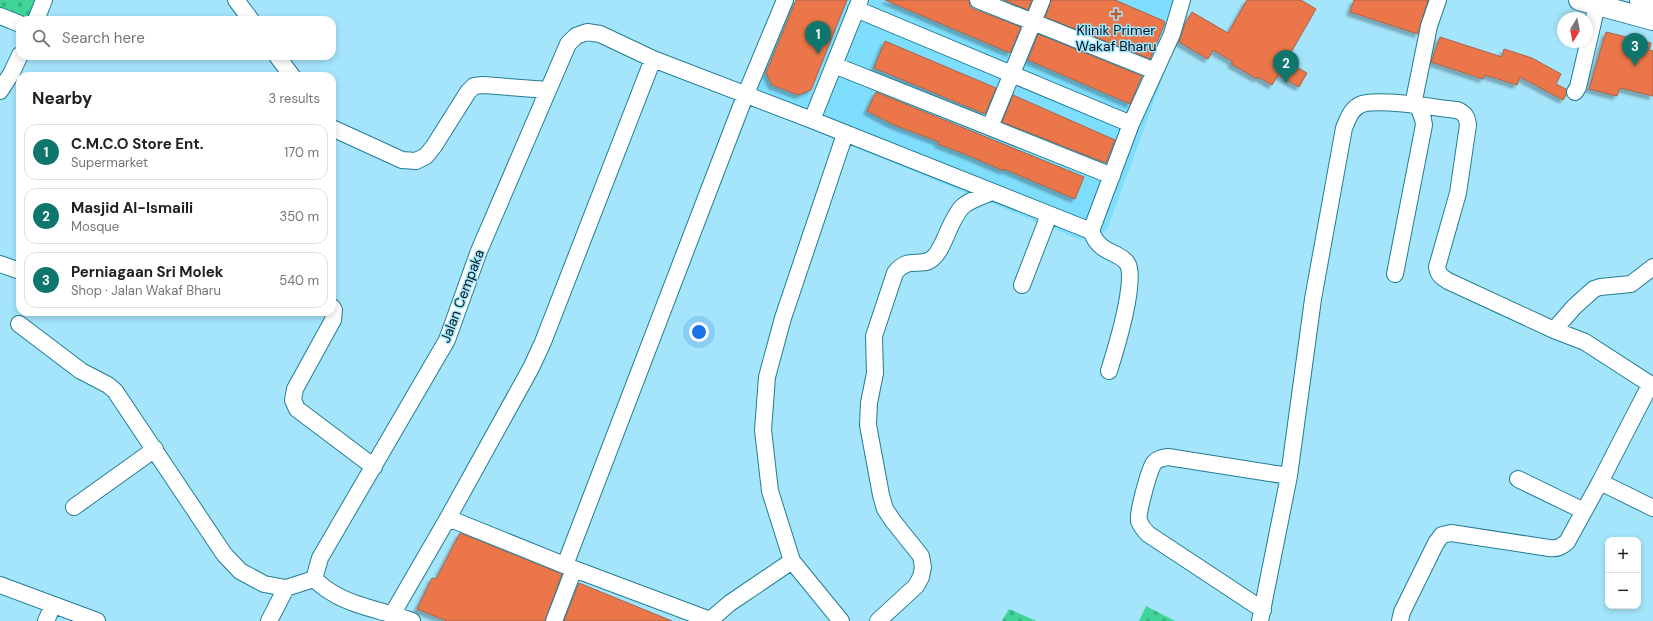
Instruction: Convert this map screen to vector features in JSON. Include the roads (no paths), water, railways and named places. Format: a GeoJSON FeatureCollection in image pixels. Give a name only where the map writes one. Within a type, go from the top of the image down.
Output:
{"type":"FeatureCollection","features":[{"type":"Feature","properties":{"kind":"main road"},"geometry":{"type":"LineString","coordinates":[[1640,0],[1653,3]]}},
{"type":"Feature","properties":{"kind":"main road"},"geometry":{"type":"LineString","coordinates":[[1588,3],[1653,20]]}},
{"type":"Feature","properties":{"kind":"street"},"geometry":{"type":"LineString","coordinates":[[38,16],[44,0]]}},
{"type":"Feature","properties":{"kind":"street"},"geometry":{"type":"LineString","coordinates":[[236,0],[248,16]]}},
{"type":"Feature","properties":{"kind":"street"},"geometry":{"type":"LineString","coordinates":[[554,621],[569,567],[745,96],[785,0]]}},
{"type":"Feature","properties":{"kind":"street"},"geometry":{"type":"LineString","coordinates":[[978,0],[1155,71]]}},
{"type":"Feature","properties":{"kind":"street"},"geometry":{"type":"LineString","coordinates":[[990,127],[1042,0]]}},
{"type":"Feature","properties":{"kind":"street"},"geometry":{"type":"LineString","coordinates":[[1091,231],[1132,124],[1172,34],[1182,0]]}},
{"type":"Feature","properties":{"kind":"street"},"geometry":{"type":"LineString","coordinates":[[1395,274],[1424,125],[1423,119],[1415,105],[1429,26],[1438,0]]}},
{"type":"Feature","properties":{"kind":"street"},"geometry":{"type":"LineString","coordinates":[[812,120],[859,2],[1012,74],[1132,124]]}},
{"type":"Feature","properties":{"kind":"street"},"geometry":{"type":"LineString","coordinates":[[1575,92],[1578,88],[1588,3]]}},
{"type":"Feature","properties":{"kind":"street"},"geometry":{"type":"LineString","coordinates":[[0,16],[16,22]]}},
{"type":"Feature","properties":{"kind":"street","name":"Jalan Cempaka"},"geometry":{"type":"LineString","coordinates":[[314,578],[320,558],[447,340],[479,252],[568,44],[576,36],[587,32],[600,34],[653,59]]}},
{"type":"Feature","properties":{"kind":"street"},"geometry":{"type":"LineString","coordinates":[[393,613],[448,518],[531,368],[543,342],[653,59],[745,96],[812,120],[1091,231],[1098,244],[1121,257],[1127,263],[1130,272],[1130,285],[1121,327],[1108,371]]}},
{"type":"Feature","properties":{"kind":"street"},"geometry":{"type":"LineString","coordinates":[[17,72],[19,60]]}},
{"type":"Feature","properties":{"kind":"street"},"geometry":{"type":"LineString","coordinates":[[280,60],[289,72]]}},
{"type":"Feature","properties":{"kind":"street"},"geometry":{"type":"LineString","coordinates":[[834,65],[1112,176]]}},
{"type":"Feature","properties":{"kind":"street"},"geometry":{"type":"LineString","coordinates":[[0,91],[16,76]]}},
{"type":"Feature","properties":{"kind":"street"},"geometry":{"type":"LineString","coordinates":[[336,130],[402,160],[416,161],[426,156],[434,146],[468,92],[474,86],[483,85],[548,90]]}},
{"type":"Feature","properties":{"kind":"street"},"geometry":{"type":"LineString","coordinates":[[1288,476],[1168,457],[1159,459],[1154,463],[1151,471],[1139,510],[1139,520],[1142,527],[1148,534],[1261,616],[1288,476],[1315,284],[1344,128],[1350,114],[1361,104],[1380,103],[1415,105],[1457,110],[1464,113],[1467,118],[1468,125],[1458,193],[1438,263],[1437,272],[1448,282],[1554,330],[1585,342],[1652,385],[1567,542],[1556,549],[1451,533],[1442,535],[1436,543],[1402,612],[1400,621]]}},
{"type":"Feature","properties":{"kind":"street"},"geometry":{"type":"LineString","coordinates":[[841,621],[792,561],[770,491],[763,430],[767,377],[783,318],[845,134]]}},
{"type":"Feature","properties":{"kind":"street"},"geometry":{"type":"LineString","coordinates":[[878,621],[916,586],[921,577],[923,567],[921,556],[885,509],[881,495],[868,415],[875,373],[874,336],[895,273],[900,266],[908,263],[925,262],[933,259],[938,252],[954,217],[963,206],[992,192]]}},
{"type":"Feature","properties":{"kind":"street"},"geometry":{"type":"LineString","coordinates":[[1022,285],[1049,215]]}},
{"type":"Feature","properties":{"kind":"street"},"geometry":{"type":"LineString","coordinates":[[0,264],[16,270]]}},
{"type":"Feature","properties":{"kind":"street"},"geometry":{"type":"LineString","coordinates":[[1554,330],[1574,306],[1594,289],[1631,284],[1653,267]]}},
{"type":"Feature","properties":{"kind":"street"},"geometry":{"type":"LineString","coordinates":[[333,316],[333,320],[295,389],[293,400],[297,409],[374,467]]}},
{"type":"Feature","properties":{"kind":"street"},"geometry":{"type":"LineString","coordinates":[[19,324],[81,371],[108,385],[115,391],[224,554],[240,571],[264,584],[286,588],[314,578],[330,592],[351,602],[393,613],[412,621]]}},
{"type":"Feature","properties":{"kind":"street"},"geometry":{"type":"LineString","coordinates":[[74,507],[155,449]]}},
{"type":"Feature","properties":{"kind":"street"},"geometry":{"type":"LineString","coordinates":[[1518,479],[1584,511]]}},
{"type":"Feature","properties":{"kind":"street"},"geometry":{"type":"LineString","coordinates":[[1600,482],[1653,508]]}},
{"type":"Feature","properties":{"kind":"street"},"geometry":{"type":"LineString","coordinates":[[448,518],[569,567],[710,620],[730,603],[792,561]]}},
{"type":"Feature","properties":{"kind":"street"},"geometry":{"type":"LineString","coordinates":[[0,585],[97,621]]}},
{"type":"Feature","properties":{"kind":"street"},"geometry":{"type":"LineString","coordinates":[[269,621],[286,588]]}},
{"type":"Feature","properties":{"kind":"street"},"geometry":{"type":"LineString","coordinates":[[46,621],[53,605]]}},
{"type":"Feature","properties":{"kind":"place","name":"Klinik Primer Wakaf Bharu"},"geometry":{"type":"Point","coordinates":[1116,14]}},
{"type":"Feature","properties":{"kind":"place","name":"C.M.C.O Store Ent."},"geometry":{"type":"Point","coordinates":[818,54]}},
{"type":"Feature","properties":{"kind":"place","name":"Perniagaan Sri Molek"},"geometry":{"type":"Point","coordinates":[1635,66]}},
{"type":"Feature","properties":{"kind":"place","name":"Masjid Al-Ismaili"},"geometry":{"type":"Point","coordinates":[1286,83]}}]}
